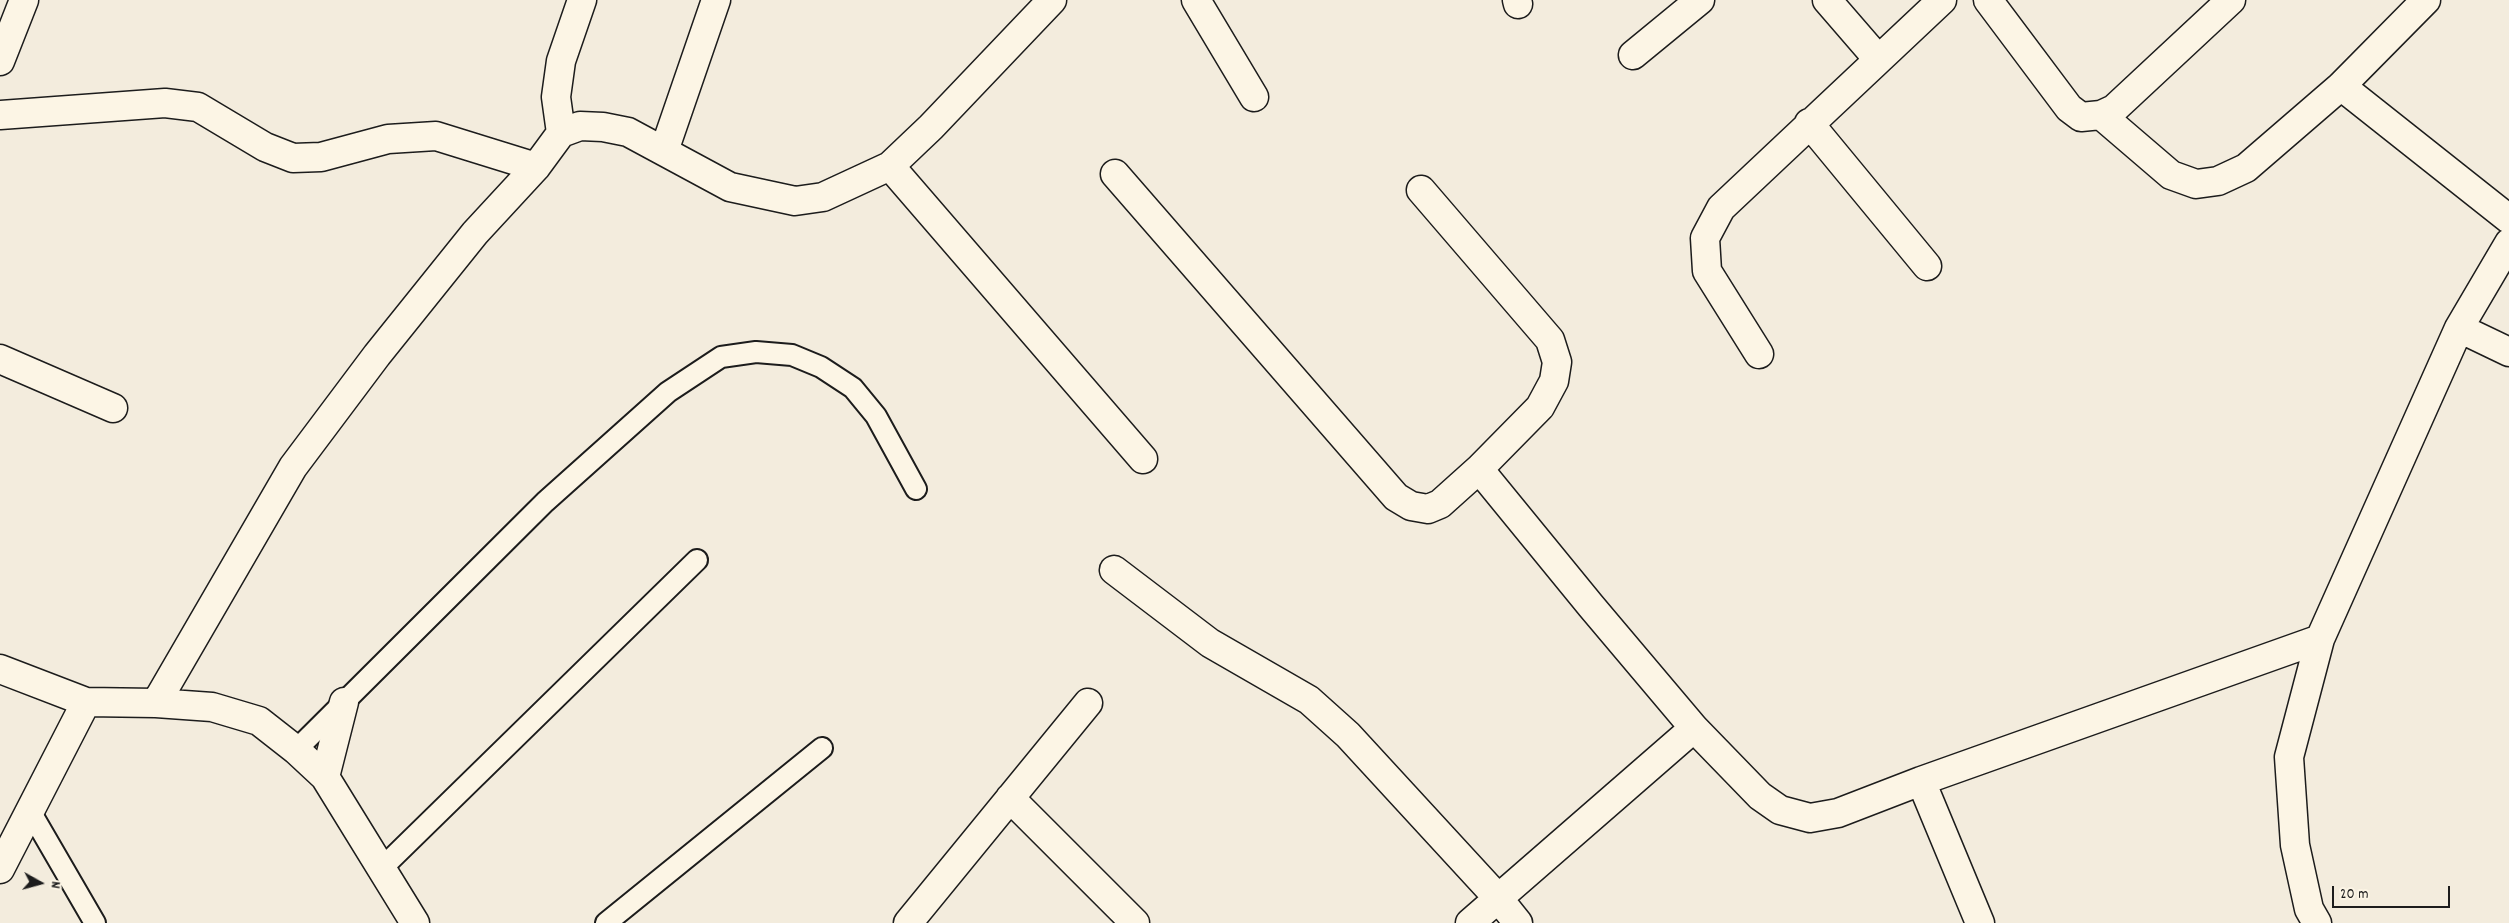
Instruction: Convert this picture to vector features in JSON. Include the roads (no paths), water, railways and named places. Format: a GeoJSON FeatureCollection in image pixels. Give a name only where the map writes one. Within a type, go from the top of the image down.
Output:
{"type":"FeatureCollection","features":[{"type":"Feature","properties":{"kind":"street"},"geometry":{"type":"LineString","coordinates":[[0,61],[24,0]]}},
{"type":"Feature","properties":{"kind":"street"},"geometry":{"type":"LineString","coordinates":[[561,133],[556,97],[561,60],[582,0]]}},
{"type":"Feature","properties":{"kind":"street"},"geometry":{"type":"LineString","coordinates":[[664,151],[716,0]]}},
{"type":"Feature","properties":{"kind":"street"},"geometry":{"type":"LineString","coordinates":[[156,703],[293,467],[377,355],[475,232],[536,166],[561,133],[580,126],[603,127],[628,132],[730,187],[795,201],[823,197],[890,166],[931,127],[1052,0]]}},
{"type":"Feature","properties":{"kind":"street"},"geometry":{"type":"LineString","coordinates":[[1196,0],[1254,97]]}},
{"type":"Feature","properties":{"kind":"street"},"geometry":{"type":"LineString","coordinates":[[1633,55],[1700,0]]}},
{"type":"Feature","properties":{"kind":"street"},"geometry":{"type":"LineString","coordinates":[[1827,0],[1878,59]]}},
{"type":"Feature","properties":{"kind":"street"},"geometry":{"type":"LineString","coordinates":[[1759,354],[1707,271],[1705,238],[1720,208],[1942,0]]}},
{"type":"Feature","properties":{"kind":"street"},"geometry":{"type":"LineString","coordinates":[[1988,0],[2069,108],[2081,118],[2101,115],[2114,109],[2231,0]]}},
{"type":"Feature","properties":{"kind":"street"},"geometry":{"type":"LineString","coordinates":[[2101,115],[2171,175],[2196,184],[2218,180],[2246,168],[2341,86],[2426,0]]}},
{"type":"Feature","properties":{"kind":"street"},"geometry":{"type":"LineString","coordinates":[[2341,86],[2509,219]]}},
{"type":"Feature","properties":{"kind":"street"},"geometry":{"type":"LineString","coordinates":[[0,115],[165,103],[198,107],[264,147],[294,158],[321,157],[388,140],[436,136],[536,166]]}},
{"type":"Feature","properties":{"kind":"street"},"geometry":{"type":"LineString","coordinates":[[1809,123],[1927,266]]}},
{"type":"Feature","properties":{"kind":"street"},"geometry":{"type":"LineString","coordinates":[[890,166],[1143,458]]}},
{"type":"Feature","properties":{"kind":"street"},"geometry":{"type":"LineString","coordinates":[[1114,174],[1396,497],[1412,506],[1428,509],[1440,504],[1479,469],[1540,406],[1554,381],[1557,362],[1550,340],[1421,190]]}},
{"type":"Feature","properties":{"kind":"street"},"geometry":{"type":"LineString","coordinates":[[2316,923],[2309,909],[2295,845],[2289,757],[2320,638],[2459,328],[2509,243]]}},
{"type":"Feature","properties":{"kind":"street"},"geometry":{"type":"LineString","coordinates":[[2459,328],[2509,352]]}},
{"type":"Feature","properties":{"kind":"street"},"geometry":{"type":"LineString","coordinates":[[0,359],[113,408]]}},
{"type":"Feature","properties":{"kind":"street"},"geometry":{"type":"LineString","coordinates":[[1479,469],[1694,728],[1760,796],[1780,810],[1810,818],[1838,814],[1921,782],[2320,638]]}},
{"type":"Feature","properties":{"kind":"street"},"geometry":{"type":"LineString","coordinates":[[1114,570],[1210,643],[1271,677],[1315,706],[1348,735],[1498,898],[1518,923]]}},
{"type":"Feature","properties":{"kind":"street"},"geometry":{"type":"LineString","coordinates":[[0,669],[86,702],[156,703],[212,707],[259,721],[326,777],[415,923]]}},
{"type":"Feature","properties":{"kind":"street"},"geometry":{"type":"LineString","coordinates":[[0,869],[86,702]]}},
{"type":"Feature","properties":{"kind":"street"},"geometry":{"type":"LineString","coordinates":[[326,777],[344,702]]}},
{"type":"Feature","properties":{"kind":"street"},"geometry":{"type":"LineString","coordinates":[[908,923],[1088,703]]}},
{"type":"Feature","properties":{"kind":"street"},"geometry":{"type":"LineString","coordinates":[[1470,923],[1694,728]]}},
{"type":"Feature","properties":{"kind":"street"},"geometry":{"type":"LineString","coordinates":[[1921,782],[1980,923]]}},
{"type":"Feature","properties":{"kind":"street"},"geometry":{"type":"LineString","coordinates":[[1010,798],[1135,923]]}},
{"type":"Feature","properties":{"kind":"lane"},"geometry":{"type":"LineString","coordinates":[[296,750],[545,502],[668,392],[721,358],[756,352],[792,355],[821,367],[852,388],[876,416],[916,489]]}},
{"type":"Feature","properties":{"kind":"lane"},"geometry":{"type":"LineString","coordinates":[[381,869],[697,560]]}},
{"type":"Feature","properties":{"kind":"lane"},"geometry":{"type":"LineString","coordinates":[[606,923],[822,748]]}},
{"type":"Feature","properties":{"kind":"lane"},"geometry":{"type":"LineString","coordinates":[[30,811],[94,923]]}}]}
